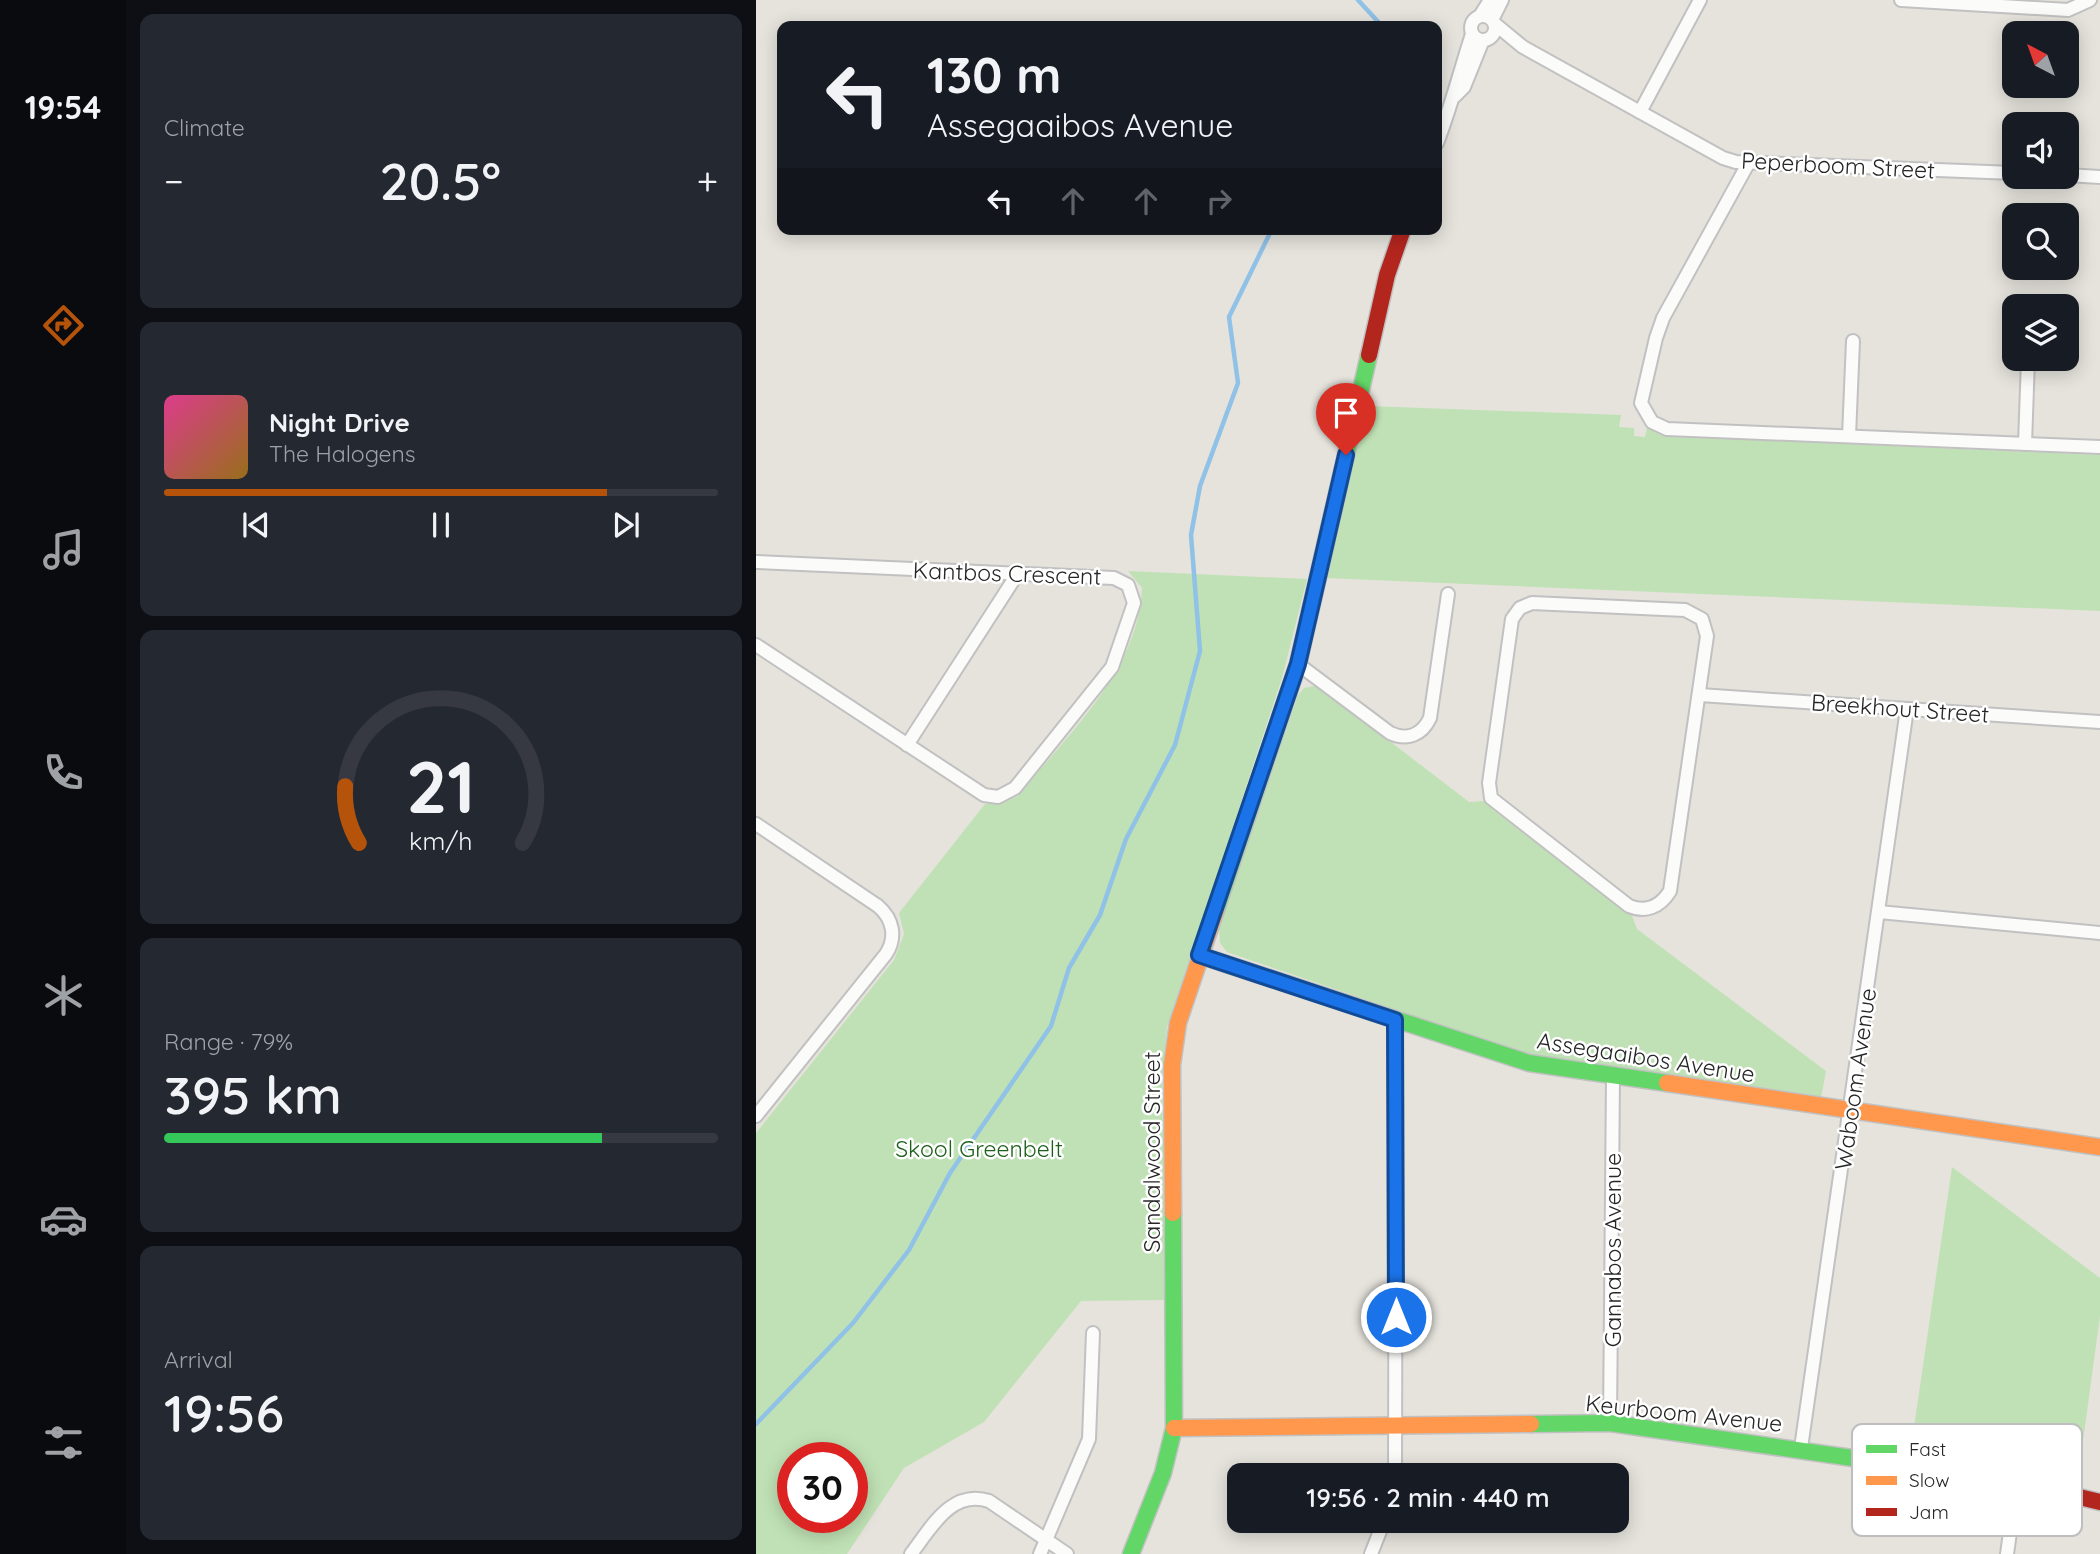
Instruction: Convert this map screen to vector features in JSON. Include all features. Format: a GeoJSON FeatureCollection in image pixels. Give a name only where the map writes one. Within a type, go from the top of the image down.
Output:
{"type":"FeatureCollection","features":[{"type":"Feature","properties":{"kind":"street"},"geometry":{"type":"LineString","coordinates":[[1442,130],[1455,96],[1456,84],[1481,38],[1494,33],[1489,20],[1490,0]]}},
{"type":"Feature","properties":{"kind":"street"},"geometry":{"type":"LineString","coordinates":[[1481,38],[1472,23],[1489,20],[1502,0]]}},
{"type":"Feature","properties":{"kind":"street"},"geometry":{"type":"LineString","coordinates":[[1640,112],[1700,0]]}},
{"type":"Feature","properties":{"kind":"street"},"geometry":{"type":"LineString","coordinates":[[1900,0],[2068,10],[2090,0]]}},
{"type":"Feature","properties":{"kind":"street","name":"Peperboom Street"},"geometry":{"type":"LineString","coordinates":[[1489,20],[1522,47],[1723,158],[1749,162],[2002,173]]}},
{"type":"Feature","properties":{"kind":"street","name":"Peperboom Street"},"geometry":{"type":"LineString","coordinates":[[1481,38],[1522,47]]}},
{"type":"Feature","properties":{"kind":"street"},"geometry":{"type":"LineString","coordinates":[[1749,162],[1659,328],[1642,396],[1643,410],[1652,422],[1667,429],[2100,447]]}},
{"type":"Feature","properties":{"kind":"street"},"geometry":{"type":"LineString","coordinates":[[2079,176],[2100,177]]}},
{"type":"Feature","properties":{"kind":"street","name":"Sandalwood Street"},"geometry":{"type":"LineString","coordinates":[[1131,1554],[1163,1473],[1174,1428],[1172,1065],[1178,1023],[1298,664],[1387,275],[1401,235]]}},
{"type":"Feature","properties":{"kind":"street"},"geometry":{"type":"LineString","coordinates":[[1849,436],[1853,341]]}},
{"type":"Feature","properties":{"kind":"street"},"geometry":{"type":"LineString","coordinates":[[2025,444],[2028,371]]}},
{"type":"Feature","properties":{"kind":"street","name":"Kantbos Crescent"},"geometry":{"type":"LineString","coordinates":[[756,562],[1114,578],[1128,585],[1134,603],[1112,667],[1015,788],[1004,796],[984,795],[756,645]]}},
{"type":"Feature","properties":{"kind":"street"},"geometry":{"type":"LineString","coordinates":[[907,745],[1018,573]]}},
{"type":"Feature","properties":{"kind":"street"},"geometry":{"type":"LineString","coordinates":[[1298,664],[1390,733],[1401,737],[1412,736],[1423,729],[1430,718],[1448,594]]}},
{"type":"Feature","properties":{"kind":"street"},"geometry":{"type":"LineString","coordinates":[[1527,604],[1692,611],[1702,619],[1707,636],[1700,695],[1670,891],[1654,907],[1641,909],[1629,906],[1491,798],[1489,783],[1512,619],[1527,604]]}},
{"type":"Feature","properties":{"kind":"street","name":"Breekhout Street"},"geometry":{"type":"LineString","coordinates":[[1700,695],[2100,722]]}},
{"type":"Feature","properties":{"kind":"street","name":"Waboom Avenue"},"geometry":{"type":"LineString","coordinates":[[1801,1448],[1907,709]]}},
{"type":"Feature","properties":{"kind":"street"},"geometry":{"type":"LineString","coordinates":[[756,824],[878,906],[889,918],[893,933],[886,954],[756,1116]]}},
{"type":"Feature","properties":{"kind":"street"},"geometry":{"type":"LineString","coordinates":[[1879,912],[2100,933]]}},
{"type":"Feature","properties":{"kind":"street","name":"Assegaaibos Avenue"},"geometry":{"type":"LineString","coordinates":[[1199,955],[1529,1063],[2100,1147]]}},
{"type":"Feature","properties":{"kind":"street"},"geometry":{"type":"LineString","coordinates":[[1395,1020],[1395,1463]]}},
{"type":"Feature","properties":{"kind":"street","name":"Gannabos Avenue"},"geometry":{"type":"LineString","coordinates":[[1610,1423],[1613,1077]]}},
{"type":"Feature","properties":{"kind":"street"},"geometry":{"type":"LineString","coordinates":[[1040,1554],[1089,1439],[1093,1334]]}},
{"type":"Feature","properties":{"kind":"street","name":"Keurboom Avenue"},"geometry":{"type":"LineString","coordinates":[[1174,1428],[1610,1423],[1852,1456]]}},
{"type":"Feature","properties":{"kind":"street"},"geometry":{"type":"LineString","coordinates":[[911,1554],[944,1511],[958,1502],[978,1497],[989,1501],[1067,1554]]}},
{"type":"Feature","properties":{"kind":"street","name":"Keurboom Avenue"},"geometry":{"type":"LineString","coordinates":[[2082,1498],[2100,1502]]}},
{"type":"Feature","properties":{"kind":"street"},"geometry":{"type":"LineString","coordinates":[[1371,1554],[1379,1533]]}},
{"type":"Feature","properties":{"kind":"street"},"geometry":{"type":"LineString","coordinates":[[2007,1554],[2010,1536]]}},
{"type":"Feature","properties":{"kind":"green space"},"geometry":{"type":"Polygon","coordinates":[[[1367,406],[1621,415],[1619,427],[1634,428],[1634,436],[1645,437],[1647,428],[1663,436],[2100,455],[2100,611],[1326,578],[1367,406]]]}},
{"type":"Feature","properties":{"kind":"green space","name":"Skool Greenbelt"},"geometry":{"type":"Polygon","coordinates":[[[1128,571],[1307,579],[1282,678],[1167,1027],[1162,1076],[1165,1300],[1081,1301],[984,1422],[904,1468],[868,1522],[868,1442],[777,1442],[777,1533],[861,1533],[847,1554],[756,1554],[756,1133],[894,960],[904,934],[899,913],[985,804],[1000,804],[1018,796],[1078,725],[1114,674],[1128,647],[1138,618],[1142,588],[1128,571]]]}},
{"type":"Feature","properties":{"kind":"green space"},"geometry":{"type":"Polygon","coordinates":[[[1314,686],[1323,690],[1469,802],[1485,801],[1493,810],[1631,913],[1637,929],[1826,1071],[1821,1098],[1552,1060],[1513,1050],[1227,952],[1220,943],[1219,927],[1298,695],[1304,688],[1314,686]]]}},
{"type":"Feature","properties":{"kind":"green space"},"geometry":{"type":"Polygon","coordinates":[[[1952,1167],[2100,1278],[2100,1316],[2082,1448],[2082,1424],[1915,1424],[1952,1167]]]}},
{"type":"Feature","properties":{"kind":"waterway"},"geometry":{"type":"LineString","coordinates":[[1358,0],[1377,21]]}},
{"type":"Feature","properties":{"kind":"waterway"},"geometry":{"type":"LineString","coordinates":[[756,1424],[853,1323],[909,1250],[950,1173],[1051,1026],[1069,968],[1100,915],[1126,839],[1175,745],[1200,651],[1191,535],[1200,486],[1238,383],[1229,317],[1269,235]]}},
{"type":"Feature","properties":{"kind":"traffic: fast"},"geometry":{"type":"LineString","coordinates":[[1216,910],[1298,664],[1369,355]]}},
{"type":"Feature","properties":{"kind":"traffic: fast"},"geometry":{"type":"LineString","coordinates":[[1199,955],[1529,1063],[1667,1083]]}},
{"type":"Feature","properties":{"kind":"traffic: fast"},"geometry":{"type":"LineString","coordinates":[[1131,1554],[1163,1473],[1174,1428],[1173,1213]]}},
{"type":"Feature","properties":{"kind":"traffic: fast"},"geometry":{"type":"LineString","coordinates":[[1531,1424],[1610,1423],[1852,1458]]}},
{"type":"Feature","properties":{"kind":"traffic: slow"},"geometry":{"type":"LineString","coordinates":[[1173,1213],[1172,1065],[1178,1023],[1216,910]]}},
{"type":"Feature","properties":{"kind":"traffic: slow"},"geometry":{"type":"LineString","coordinates":[[1667,1083],[2100,1147]]}},
{"type":"Feature","properties":{"kind":"traffic: slow"},"geometry":{"type":"LineString","coordinates":[[1174,1428],[1531,1424]]}},
{"type":"Feature","properties":{"kind":"traffic: jam"},"geometry":{"type":"LineString","coordinates":[[1369,355],[1387,275],[1401,235]]}},
{"type":"Feature","properties":{"kind":"traffic: jam"},"geometry":{"type":"LineString","coordinates":[[2082,1498],[2100,1502]]}},
{"type":"Feature","properties":{"kind":"route"},"geometry":{"type":"LineString","coordinates":[[1346,455],[1298,664],[1199,955],[1214,957],[1395,1020],[1396,1317]]}}]}
